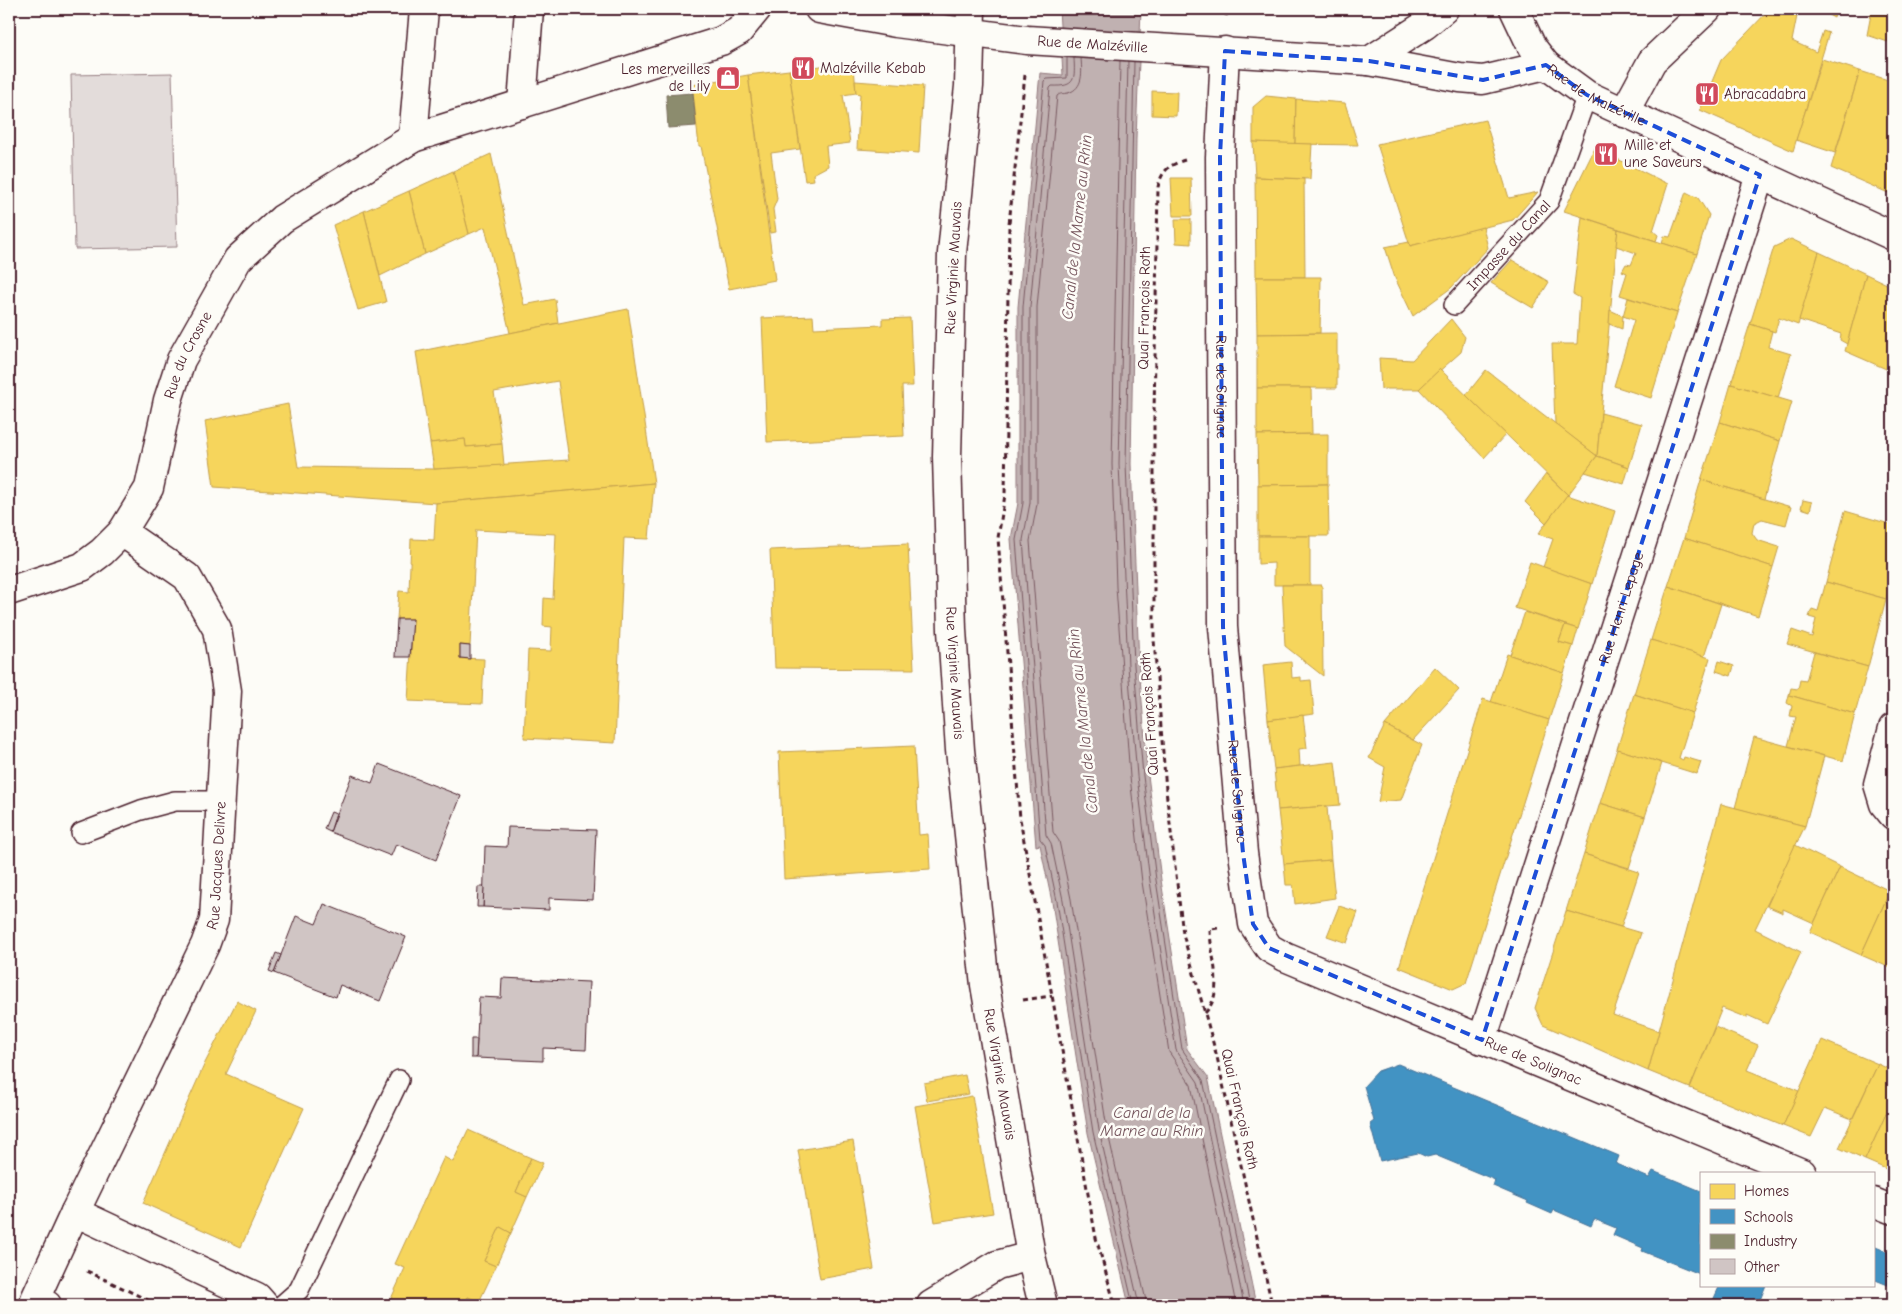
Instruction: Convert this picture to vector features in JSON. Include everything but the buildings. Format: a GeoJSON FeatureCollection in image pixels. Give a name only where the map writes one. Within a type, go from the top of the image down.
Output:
{"type":"FeatureCollection","features":[{"type":"Feature","properties":{"kind":"street"},"geometry":{"type":"LineString","coordinates":[[413,138],[424,9]]}},
{"type":"Feature","properties":{"kind":"street"},"geometry":{"type":"LineString","coordinates":[[522,104],[529,9]]}},
{"type":"Feature","properties":{"kind":"street","name":"Rue du Crosne"},"geometry":{"type":"LineString","coordinates":[[9,591],[82,567],[102,552],[122,532],[149,488],[168,400],[181,360],[238,259],[282,219],[413,138],[721,41],[738,31],[758,9]]}},
{"type":"Feature","properties":{"kind":"street","name":"Rue de Malzéville"},"geometry":{"type":"LineString","coordinates":[[819,9],[896,23],[970,21],[1027,40],[1369,61],[1460,78],[1483,80],[1546,65],[1587,95],[1893,236]]}},
{"type":"Feature","properties":{"kind":"street"},"geometry":{"type":"LineString","coordinates":[[1369,61],[1425,25],[1444,9]]}},
{"type":"Feature","properties":{"kind":"street"},"geometry":{"type":"LineString","coordinates":[[1514,9],[1532,47],[1546,65]]}},
{"type":"Feature","properties":{"kind":"street"},"geometry":{"type":"LineString","coordinates":[[1624,113],[1652,61],[1708,9]]}},
{"type":"Feature","properties":{"kind":"street","name":"Rue Virginie Mauvais"},"geometry":{"type":"LineString","coordinates":[[970,21],[969,86],[952,253],[947,457],[952,630],[960,750],[985,985],[1031,1256],[1043,1305]]}},
{"type":"Feature","properties":{"kind":"street","name":"Rue de Solignac"},"geometry":{"type":"LineString","coordinates":[[1225,51],[1220,157],[1223,626],[1243,853],[1254,924],[1269,948],[1285,957],[1800,1172]]}},
{"type":"Feature","properties":{"kind":"street","name":"Rue Henri Lepage"},"geometry":{"type":"LineString","coordinates":[[1482,1040],[1760,175]]}},
{"type":"Feature","properties":{"kind":"street","name":"Rue Jacques Delivre"},"geometry":{"type":"LineString","coordinates":[[47,1305],[35,1299],[205,945],[214,920],[219,801],[227,691],[217,629],[187,577],[122,532]]}},
{"type":"Feature","properties":{"kind":"street"},"geometry":{"type":"LineString","coordinates":[[1893,728],[1878,784],[1884,804],[1893,815]]}},
{"type":"Feature","properties":{"kind":"street"},"geometry":{"type":"LineString","coordinates":[[1874,1202],[1893,1210]]}},
{"type":"Feature","properties":{"kind":"street"},"geometry":{"type":"LineString","coordinates":[[76,1212],[257,1297],[264,1305]]}},
{"type":"Feature","properties":{"kind":"street"},"geometry":{"type":"LineString","coordinates":[[931,1305],[997,1265],[1031,1256]]}},
{"type":"Feature","properties":{"kind":"lane","name":"Impasse du Canal"},"geometry":{"type":"LineString","coordinates":[[1454,305],[1549,201],[1587,95]]}},
{"type":"Feature","properties":{"kind":"lane"},"geometry":{"type":"LineString","coordinates":[[81,833],[141,810],[175,801],[219,801]]}},
{"type":"Feature","properties":{"kind":"lane"},"geometry":{"type":"LineString","coordinates":[[282,1305],[299,1290],[399,1080]]}},
{"type":"Feature","properties":{"kind":"path"},"geometry":{"type":"LineString","coordinates":[[1027,40],[1025,84],[1009,224],[1005,495],[998,538],[1020,820],[1096,1238],[1115,1305]]}},
{"type":"Feature","properties":{"kind":"path","name":"Quai François Roth"},"geometry":{"type":"LineString","coordinates":[[1220,157],[1189,159],[1170,165],[1161,175],[1157,207],[1154,413],[1154,640],[1166,790],[1183,934],[1218,1057],[1272,1305]]}},
{"type":"Feature","properties":{"kind":"path"},"geometry":{"type":"LineString","coordinates":[[1204,1013],[1215,1000],[1216,986],[1210,929],[1217,929]]}},
{"type":"Feature","properties":{"kind":"path"},"geometry":{"type":"LineString","coordinates":[[1022,1000],[1052,996]]}},
{"type":"Feature","properties":{"kind":"path"},"geometry":{"type":"LineString","coordinates":[[55,1256],[158,1305]]}},
{"type":"Feature","properties":{"kind":"highlighted area"},"geometry":{"type":"Polygon","coordinates":[[[1225,51],[1369,61],[1483,80],[1546,65],[1587,95],[1760,175],[1482,1040],[1269,948],[1253,924],[1243,853],[1223,627],[1220,157],[1225,51]]]}},
{"type":"Feature","properties":{"kind":"shaded area"},"geometry":{"type":"Polygon","coordinates":[[[172,73],[177,247],[75,249],[71,75],[172,73]]]}},
{"type":"Feature","properties":{"kind":"water","name":"Canal de la Marne au Rhin"},"geometry":{"type":"Polygon","coordinates":[[[1059,9],[1141,9],[1136,138],[1131,464],[1139,665],[1148,775],[1161,880],[1187,1049],[1208,1077],[1256,1305],[1129,1305],[1088,1133],[1052,902],[1040,845],[1036,846],[1011,539],[1018,503],[1018,307],[1040,73],[1063,75],[1059,9]]]}},
{"type":"Feature","properties":{"kind":"place","name":"Malzéville Kebab"},"geometry":{"type":"Point","coordinates":[803,68]}},
{"type":"Feature","properties":{"kind":"place","name":"Les merveilles de Lily"},"geometry":{"type":"Point","coordinates":[728,78]}},
{"type":"Feature","properties":{"kind":"place","name":"Abracadabra"},"geometry":{"type":"Point","coordinates":[1707,94]}},
{"type":"Feature","properties":{"kind":"place","name":"Mille et une Saveurs"},"geometry":{"type":"Point","coordinates":[1606,154]}}]}
